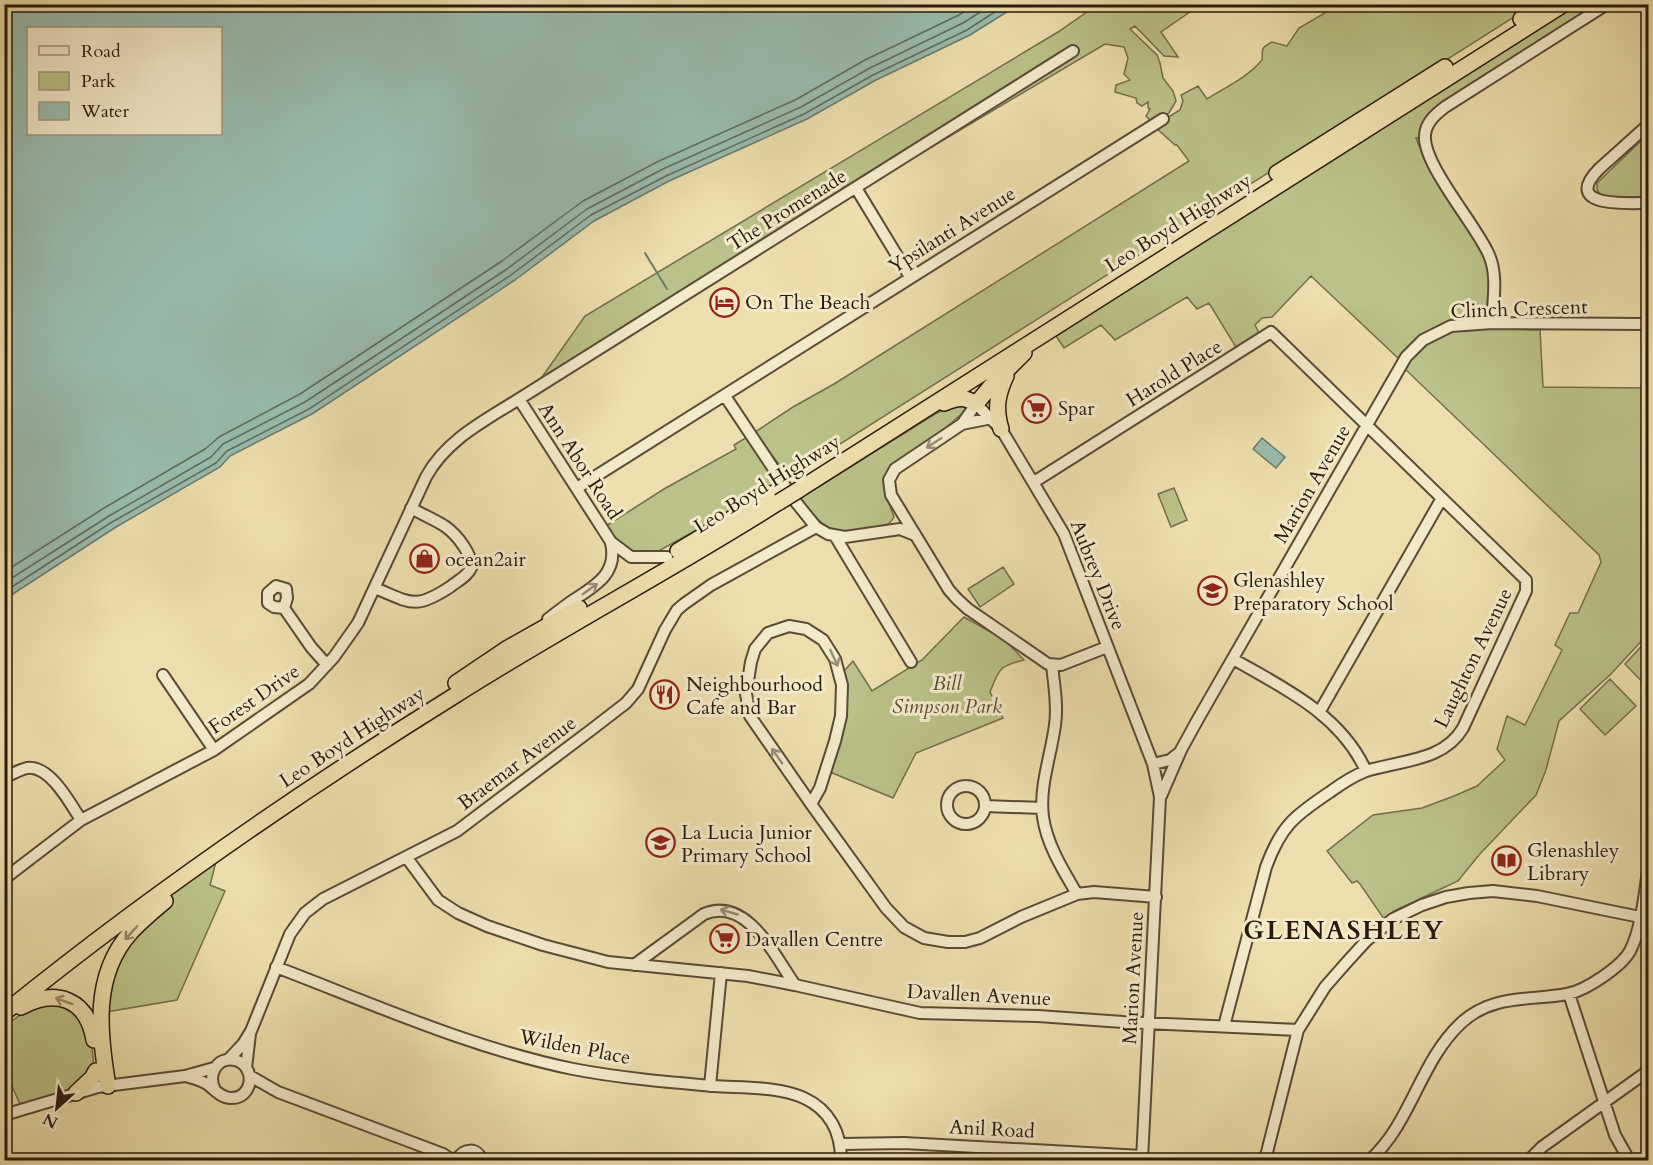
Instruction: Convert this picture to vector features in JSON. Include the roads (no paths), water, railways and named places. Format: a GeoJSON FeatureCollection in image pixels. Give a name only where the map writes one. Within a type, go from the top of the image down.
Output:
{"type":"FeatureCollection","features":[{"type":"Feature","properties":{"kind":"highway","name":"Leo Boyd Highway"},"geometry":{"type":"LineString","coordinates":[[797,485],[1544,4]]}},
{"type":"Feature","properties":{"kind":"highway","name":"Leo Boyd Highway"},"geometry":{"type":"LineString","coordinates":[[4,1000],[208,845],[508,648],[777,497],[927,408],[1564,4]]}},
{"type":"Feature","properties":{"kind":"highway"},"geometry":{"type":"LineString","coordinates":[[927,408],[960,398],[969,399],[976,404],[1020,357],[1066,319]]}},
{"type":"Feature","properties":{"kind":"highway"},"geometry":{"type":"LineString","coordinates":[[996,423],[998,394],[1006,375],[1020,357]]}},
{"type":"Feature","properties":{"kind":"highway","name":"Leo Boyd Highway"},"geometry":{"type":"LineString","coordinates":[[4,1015],[107,933],[202,862],[272,814],[453,696],[713,543],[777,497]]}},
{"type":"Feature","properties":{"kind":"highway"},"geometry":{"type":"LineString","coordinates":[[105,1080],[100,1006],[111,963],[130,933],[186,882],[202,862]]}},
{"type":"Feature","properties":{"kind":"highway"},"geometry":{"type":"LineString","coordinates":[[4,1015],[47,997],[63,999],[76,1005],[91,1025],[105,1080]]}},
{"type":"Feature","properties":{"kind":"highway"},"geometry":{"type":"LineString","coordinates":[[76,1093],[86,1085],[105,1080]]}},
{"type":"Feature","properties":{"kind":"street"},"geometry":{"type":"LineString","coordinates":[[1492,323],[1494,278],[1490,255],[1430,160],[1424,138],[1426,127],[1445,107],[1607,4]]}},
{"type":"Feature","properties":{"kind":"street","name":"The Promenade"},"geometry":{"type":"LineString","coordinates":[[519,399],[1073,51]]}},
{"type":"Feature","properties":{"kind":"street","name":"Ypsilanti Avenue"},"geometry":{"type":"LineString","coordinates":[[577,488],[1163,119]]}},
{"type":"Feature","properties":{"kind":"street"},"geometry":{"type":"LineString","coordinates":[[1648,125],[1592,176],[1588,187],[1596,200],[1609,203],[1648,203]]}},
{"type":"Feature","properties":{"kind":"street"},"geometry":{"type":"LineString","coordinates":[[856,188],[910,277]]}},
{"type":"Feature","properties":{"kind":"street","name":"Clinch Crescent"},"geometry":{"type":"LineString","coordinates":[[1367,424],[1407,357],[1423,340],[1451,326],[1492,323],[1648,324]]}},
{"type":"Feature","properties":{"kind":"street","name":"Laughton Avenue"},"geometry":{"type":"LineString","coordinates":[[1224,1026],[1266,867],[1286,826],[1294,817],[1366,771],[1436,753],[1457,738],[1526,591],[1527,584],[1523,576],[1271,332]]}},
{"type":"Feature","properties":{"kind":"street","name":"Harold Place"},"geometry":{"type":"LineString","coordinates":[[1034,482],[1271,332]]}},
{"type":"Feature","properties":{"kind":"street"},"geometry":{"type":"LineString","coordinates":[[725,396],[795,501],[816,527],[835,537],[852,537],[904,529],[915,535]]}},
{"type":"Feature","properties":{"kind":"street","name":"Ann Abor Road"},"geometry":{"type":"LineString","coordinates":[[519,399],[611,542],[632,557],[667,558]]}},
{"type":"Feature","properties":{"kind":"street","name":"Forest Drive"},"geometry":{"type":"LineString","coordinates":[[4,879],[81,820],[214,750],[309,684],[352,633],[430,469],[445,450],[465,434],[519,399]]}},
{"type":"Feature","properties":{"kind":"street"},"geometry":{"type":"LineString","coordinates":[[976,404],[962,424],[895,470],[889,485],[898,508],[949,590],[957,599],[1027,650],[1052,665],[1061,664],[1107,647]]}},
{"type":"Feature","properties":{"kind":"street","name":"Aubrey Drive"},"geometry":{"type":"LineString","coordinates":[[976,404],[996,423],[1064,534],[1157,777]]}},
{"type":"Feature","properties":{"kind":"street"},"geometry":{"type":"LineString","coordinates":[[962,424],[996,423]]}},
{"type":"Feature","properties":{"kind":"street","name":"Marion Avenue"},"geometry":{"type":"LineString","coordinates":[[1160,797],[1181,750],[1367,424]]}},
{"type":"Feature","properties":{"kind":"street"},"geometry":{"type":"LineString","coordinates":[[1320,711],[1442,498]]}},
{"type":"Feature","properties":{"kind":"street"},"geometry":{"type":"LineString","coordinates":[[375,588],[406,601],[423,603],[462,578],[471,568],[471,560],[467,552],[447,527],[411,508]]}},
{"type":"Feature","properties":{"kind":"street"},"geometry":{"type":"LineString","coordinates":[[890,530],[898,518],[898,508]]}},
{"type":"Feature","properties":{"kind":"street","name":"Braemar Avenue"},"geometry":{"type":"LineString","coordinates":[[229,1059],[251,1030],[294,928],[313,906],[457,831],[626,704],[638,689],[668,625],[684,604],[711,585],[816,527]]}},
{"type":"Feature","properties":{"kind":"street"},"geometry":{"type":"LineString","coordinates":[[835,537],[911,662]]}},
{"type":"Feature","properties":{"kind":"street","name":"Ann Abor Road"},"geometry":{"type":"LineString","coordinates":[[508,648],[599,582],[607,573],[612,562],[611,542]]}},
{"type":"Feature","properties":{"kind":"street"},"geometry":{"type":"LineString","coordinates":[[284,608],[311,647],[327,665]]}},
{"type":"Feature","properties":{"kind":"street"},"geometry":{"type":"LineString","coordinates":[[811,804],[820,788],[835,741],[841,716],[842,685],[835,659],[823,640],[806,629],[789,626],[768,633],[755,649],[751,662],[747,702],[754,723],[811,804],[890,912],[904,927],[924,938],[948,942],[969,941],[1077,894],[1094,892],[1156,897]]}},
{"type":"Feature","properties":{"kind":"street"},"geometry":{"type":"LineString","coordinates":[[1233,659],[1320,711],[1351,747],[1366,771]]}},
{"type":"Feature","properties":{"kind":"street"},"geometry":{"type":"LineString","coordinates":[[1052,665],[1056,721],[1043,781],[1042,808],[1051,846],[1077,894]]}},
{"type":"Feature","properties":{"kind":"street"},"geometry":{"type":"LineString","coordinates":[[163,675],[214,750]]}},
{"type":"Feature","properties":{"kind":"street"},"geometry":{"type":"LineString","coordinates":[[1153,764],[1170,760],[1181,750]]}},
{"type":"Feature","properties":{"kind":"street"},"geometry":{"type":"LineString","coordinates":[[4,778],[29,768],[45,773],[81,820]]}},
{"type":"Feature","properties":{"kind":"street","name":"Marion Avenue"},"geometry":{"type":"LineString","coordinates":[[1142,1158],[1160,797],[1157,777]]}},
{"type":"Feature","properties":{"kind":"street"},"geometry":{"type":"LineString","coordinates":[[985,806],[1042,808]]}},
{"type":"Feature","properties":{"kind":"street","name":"Davallen Avenue"},"geometry":{"type":"LineString","coordinates":[[407,858],[438,900],[458,913],[487,926],[543,945],[608,962],[721,974],[795,985],[920,1013],[1038,1016],[1298,1030]]}},
{"type":"Feature","properties":{"kind":"street"},"geometry":{"type":"LineString","coordinates":[[1370,1161],[1399,1123],[1438,1050],[1462,1021],[1475,1012],[1494,1004],[1518,998],[1569,994],[1605,976],[1620,964],[1630,951],[1640,917],[1648,871]]}},
{"type":"Feature","properties":{"kind":"street"},"geometry":{"type":"LineString","coordinates":[[1265,1161],[1298,1030],[1325,987],[1367,940],[1393,919],[1422,905],[1446,897],[1469,893],[1511,892],[1640,917]]}},
{"type":"Feature","properties":{"kind":"street"},"geometry":{"type":"LineString","coordinates":[[634,965],[704,914],[716,909],[730,910],[743,917],[757,931],[795,985]]}},
{"type":"Feature","properties":{"kind":"street"},"geometry":{"type":"LineString","coordinates":[[659,968],[662,944]]}},
{"type":"Feature","properties":{"kind":"street","name":"Wilden Place"},"geometry":{"type":"LineString","coordinates":[[276,967],[483,1045],[530,1058],[611,1075],[776,1091],[803,1097],[829,1119],[838,1134],[841,1144],[841,1161]]}},
{"type":"Feature","properties":{"kind":"street"},"geometry":{"type":"LineString","coordinates":[[710,1086],[721,974]]}},
{"type":"Feature","properties":{"kind":"street"},"geometry":{"type":"LineString","coordinates":[[1569,994],[1615,1135],[1629,1161]]}},
{"type":"Feature","properties":{"kind":"street","name":"Braemar Avenue"},"geometry":{"type":"LineString","coordinates":[[248,1072],[251,1030]]}},
{"type":"Feature","properties":{"kind":"street"},"geometry":{"type":"LineString","coordinates":[[105,1080],[185,1076],[214,1068],[229,1059],[237,1060],[248,1072],[278,1092],[453,1157],[467,1151],[474,1151],[482,1160]]}},
{"type":"Feature","properties":{"kind":"street"},"geometry":{"type":"LineString","coordinates":[[214,1068],[211,1079],[215,1090]]}},
{"type":"Feature","properties":{"kind":"street"},"geometry":{"type":"LineString","coordinates":[[1528,1161],[1542,1147],[1648,1071]]}},
{"type":"Feature","properties":{"kind":"street"},"geometry":{"type":"LineString","coordinates":[[241,1095],[247,1090],[248,1072]]}},
{"type":"Feature","properties":{"kind":"street"},"geometry":{"type":"LineString","coordinates":[[185,1076],[199,1080],[224,1097],[230,1098],[259,1091],[278,1092]]}},
{"type":"Feature","properties":{"kind":"street"},"geometry":{"type":"LineString","coordinates":[[4,1115],[76,1093]]}},
{"type":"Feature","properties":{"kind":"street","name":"Anil Road"},"geometry":{"type":"LineString","coordinates":[[841,1144],[904,1143],[1142,1158]]}},
{"type":"Feature","properties":{"kind":"water"},"geometry":{"type":"Polygon","coordinates":[[[5,4],[1018,4],[970,35],[876,80],[807,119],[669,181],[594,221],[515,280],[312,414],[230,456],[220,467],[116,527],[5,599],[5,4]]]}},
{"type":"Feature","properties":{"kind":"water"},"geometry":{"type":"Polygon","coordinates":[[[1262,438],[1285,457],[1276,468],[1253,449],[1262,438]]]}},
{"type":"Feature","properties":{"kind":"waterway"},"geometry":{"type":"LineString","coordinates":[[645,253],[667,289]]}},
{"type":"Feature","properties":{"kind":"place","name":"On The Beach"},"geometry":{"type":"Point","coordinates":[724,302]}},
{"type":"Feature","properties":{"kind":"place","name":"Spar"},"geometry":{"type":"Point","coordinates":[1037,408]}},
{"type":"Feature","properties":{"kind":"place","name":"ocean2air"},"geometry":{"type":"Point","coordinates":[424,559]}},
{"type":"Feature","properties":{"kind":"place","name":"Glenashley Preparatory School"},"geometry":{"type":"Point","coordinates":[1212,591]}},
{"type":"Feature","properties":{"kind":"place","name":"Neighbourhood Cafe and Bar"},"geometry":{"type":"Point","coordinates":[665,695]}},
{"type":"Feature","properties":{"kind":"place","name":"La Lucia Junior Primary School"},"geometry":{"type":"Point","coordinates":[660,843]}},
{"type":"Feature","properties":{"kind":"place","name":"Glenashley Library"},"geometry":{"type":"Point","coordinates":[1506,861]}},
{"type":"Feature","properties":{"kind":"place","name":"Davallen Centre"},"geometry":{"type":"Point","coordinates":[724,939]}},
{"type":"Feature","properties":{"kind":"district","name":"GLENASHLEY"},"geometry":{"type":"Point","coordinates":[1344,930]}},
{"type":"Feature","properties":{"kind":"park label","name":"Bill Simpson Park"},"geometry":{"type":"Point","coordinates":[947,694]}}]}
